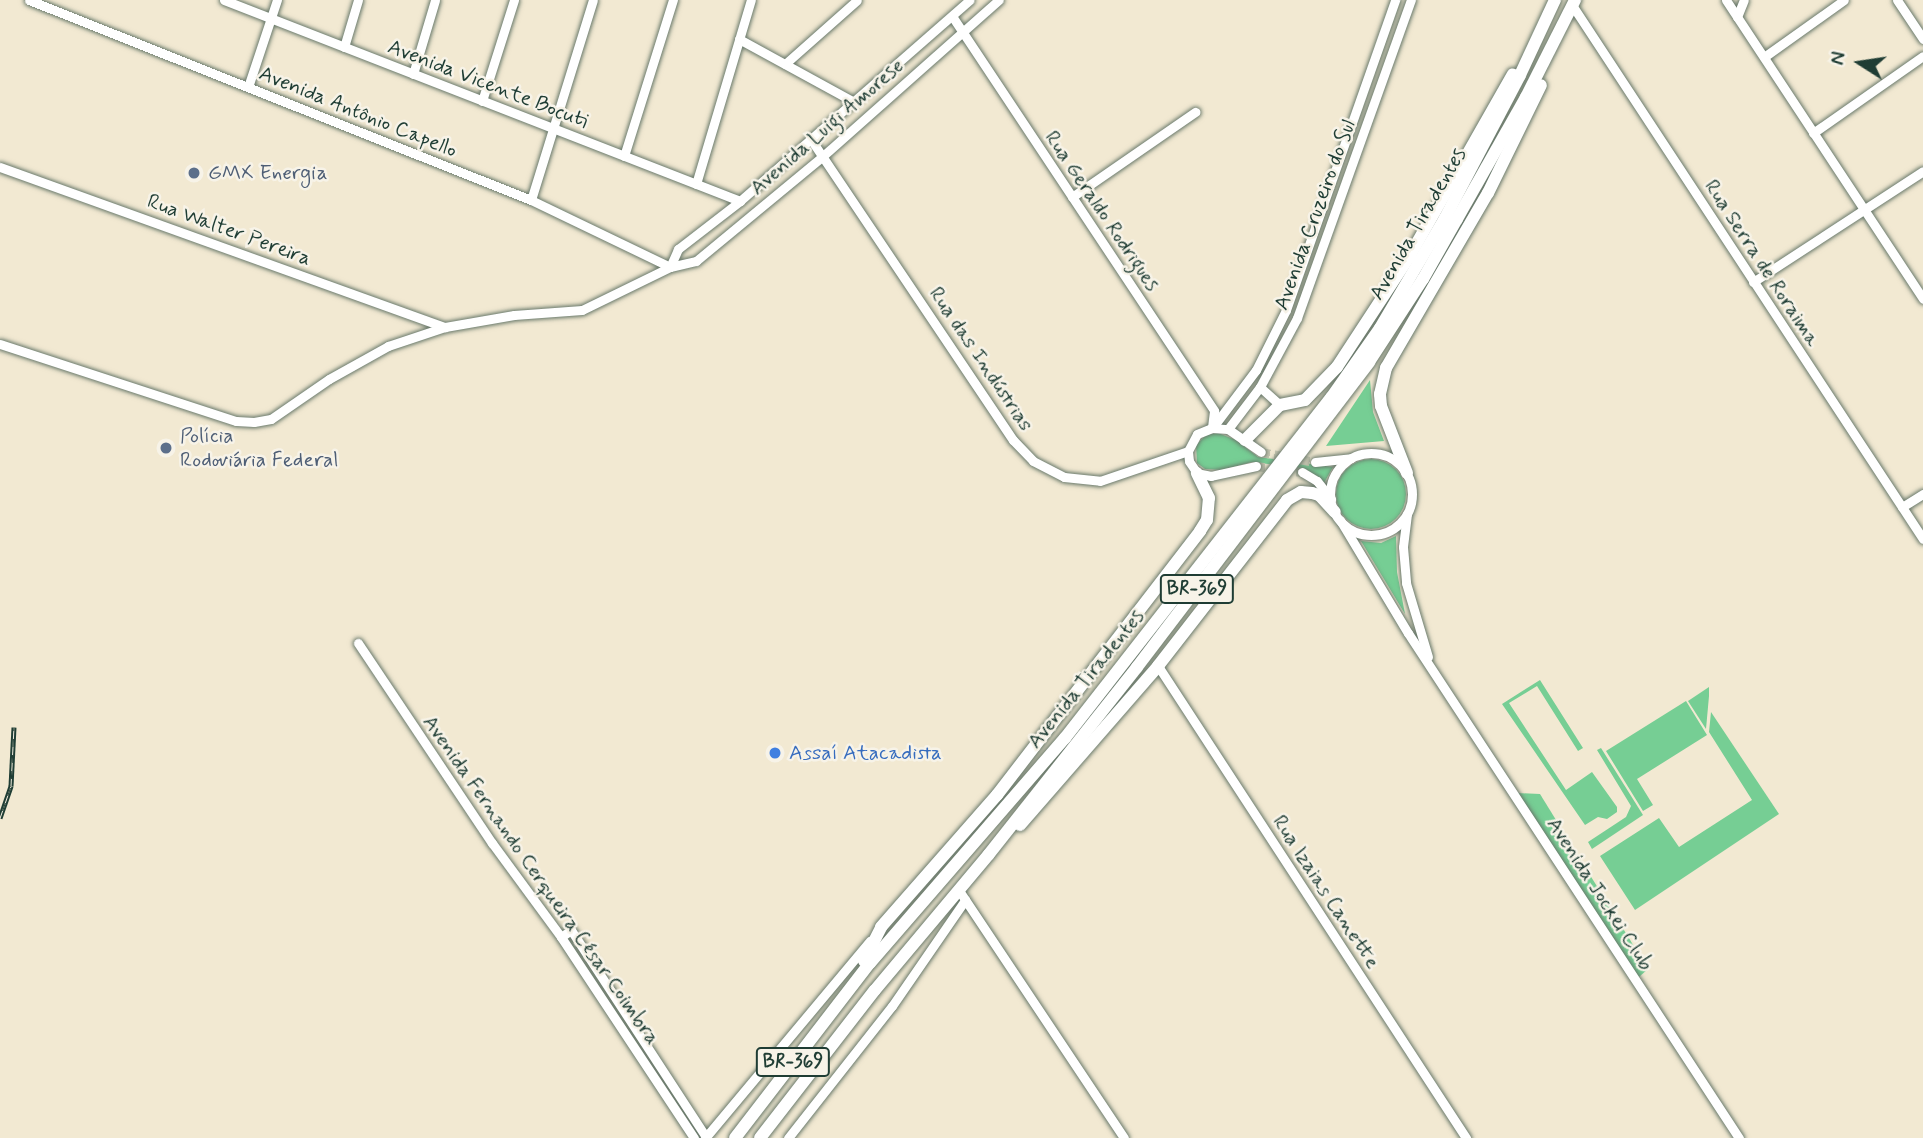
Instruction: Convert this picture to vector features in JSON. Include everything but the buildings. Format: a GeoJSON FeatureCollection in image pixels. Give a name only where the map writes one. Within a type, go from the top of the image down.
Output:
{"type":"FeatureCollection","features":[{"type":"Feature","properties":{"kind":"highway","name":"Avenida Tiradentes"},"geometry":{"type":"LineString","coordinates":[[735,1138],[870,963],[1065,738],[1331,398],[1380,328],[1452,207],[1541,33],[1555,0]]}},
{"type":"Feature","properties":{"kind":"highway","name":"Avenida Tiradentes"},"geometry":{"type":"LineString","coordinates":[[760,1138],[961,895],[989,854],[1370,362],[1423,279],[1574,3]]}},
{"type":"Feature","properties":{"kind":"highway"},"geometry":{"type":"LineString","coordinates":[[1245,440],[1280,405],[1305,400],[1337,367],[1409,257],[1501,93],[1541,33]]}},
{"type":"Feature","properties":{"kind":"highway"},"geometry":{"type":"LineString","coordinates":[[1407,473],[1381,406],[1380,394],[1386,368],[1445,270],[1518,137],[1546,73],[1558,36]]}},
{"type":"Feature","properties":{"kind":"highway"},"geometry":{"type":"LineString","coordinates":[[853,987],[881,927],[997,796],[1200,531],[1207,520],[1209,498],[1197,473]]}},
{"type":"Feature","properties":{"kind":"highway"},"geometry":{"type":"LineString","coordinates":[[989,854],[1030,815],[1158,666],[1287,500],[1301,492],[1312,492],[1335,510]]}},
{"type":"Feature","properties":{"kind":"highway"},"geometry":{"type":"LineString","coordinates":[[997,796],[1065,738]]}},
{"type":"Feature","properties":{"kind":"street","name":"Avenida Antônio Capello"},"geometry":{"type":"LineString","coordinates":[[29,0],[531,200],[670,267]]}},
{"type":"Feature","properties":{"kind":"street","name":"Avenida Vicente Bocuti"},"geometry":{"type":"LineString","coordinates":[[224,0],[740,201]]}},
{"type":"Feature","properties":{"kind":"street"},"geometry":{"type":"LineString","coordinates":[[248,87],[277,0]]}},
{"type":"Feature","properties":{"kind":"street"},"geometry":{"type":"LineString","coordinates":[[344,47],[358,0]]}},
{"type":"Feature","properties":{"kind":"street"},"geometry":{"type":"LineString","coordinates":[[413,74],[435,0]]}},
{"type":"Feature","properties":{"kind":"street"},"geometry":{"type":"LineString","coordinates":[[482,101],[514,0]]}},
{"type":"Feature","properties":{"kind":"street"},"geometry":{"type":"LineString","coordinates":[[531,200],[593,0]]}},
{"type":"Feature","properties":{"kind":"street"},"geometry":{"type":"LineString","coordinates":[[624,156],[673,0]]}},
{"type":"Feature","properties":{"kind":"street"},"geometry":{"type":"LineString","coordinates":[[696,184],[751,0]]}},
{"type":"Feature","properties":{"kind":"street"},"geometry":{"type":"LineString","coordinates":[[785,64],[857,0]]}},
{"type":"Feature","properties":{"kind":"street","name":"Avenida Luigi Amorese"},"geometry":{"type":"LineString","coordinates":[[670,267],[678,249],[740,201],[970,0]]}},
{"type":"Feature","properties":{"kind":"street","name":"Avenida Luigi Amorese"},"geometry":{"type":"LineString","coordinates":[[0,344],[236,421],[271,419],[329,379],[388,346],[446,327],[514,315],[582,310],[670,267],[696,261],[823,156],[999,0]]}},
{"type":"Feature","properties":{"kind":"street","name":"Avenida Cruzeiro do Sul"},"geometry":{"type":"LineString","coordinates":[[1188,451],[1197,434],[1212,428],[1256,370],[1290,300],[1395,0]]}},
{"type":"Feature","properties":{"kind":"street","name":"Avenida Cruzeiro do Sul"},"geometry":{"type":"LineString","coordinates":[[1228,429],[1260,387],[1300,311],[1411,0]]}},
{"type":"Feature","properties":{"kind":"street"},"geometry":{"type":"LineString","coordinates":[[1726,0],[1923,299]]}},
{"type":"Feature","properties":{"kind":"street"},"geometry":{"type":"LineString","coordinates":[[1737,17],[1744,0]]}},
{"type":"Feature","properties":{"kind":"street"},"geometry":{"type":"LineString","coordinates":[[1764,57],[1844,0]]}},
{"type":"Feature","properties":{"kind":"street"},"geometry":{"type":"LineString","coordinates":[[1897,0],[1923,38]]}},
{"type":"Feature","properties":{"kind":"street","name":"Rua Serra de Roraima"},"geometry":{"type":"LineString","coordinates":[[1574,3],[1753,282],[1923,539]]}},
{"type":"Feature","properties":{"kind":"street","name":"Rua Geraldo Rodrigues"},"geometry":{"type":"LineString","coordinates":[[952,16],[1214,411],[1212,428]]}},
{"type":"Feature","properties":{"kind":"street"},"geometry":{"type":"LineString","coordinates":[[739,39],[854,102]]}},
{"type":"Feature","properties":{"kind":"street"},"geometry":{"type":"LineString","coordinates":[[1813,133],[1923,56]]}},
{"type":"Feature","properties":{"kind":"street"},"geometry":{"type":"LineString","coordinates":[[1072,197],[1195,112]]}},
{"type":"Feature","properties":{"kind":"street","name":"Rua das Indústrias"},"geometry":{"type":"LineString","coordinates":[[810,138],[1013,440],[1033,461],[1064,477],[1100,481],[1188,451]]}},
{"type":"Feature","properties":{"kind":"street","name":"Rua Walter Pereira"},"geometry":{"type":"LineString","coordinates":[[0,167],[446,327]]}},
{"type":"Feature","properties":{"kind":"street"},"geometry":{"type":"LineString","coordinates":[[1753,282],[1923,171]]}},
{"type":"Feature","properties":{"kind":"street"},"geometry":{"type":"LineString","coordinates":[[1290,300],[1300,311]]}},
{"type":"Feature","properties":{"kind":"street"},"geometry":{"type":"LineString","coordinates":[[1260,387],[1280,405]]}},
{"type":"Feature","properties":{"kind":"street"},"geometry":{"type":"LineString","coordinates":[[1212,428],[1228,429],[1261,452]]}},
{"type":"Feature","properties":{"kind":"street"},"geometry":{"type":"LineString","coordinates":[[1188,451],[1189,461],[1197,473],[1218,476],[1256,466]]}},
{"type":"Feature","properties":{"kind":"street"},"geometry":{"type":"LineString","coordinates":[[1303,472],[1317,481],[1335,510],[1360,533],[1376,534],[1397,526],[1407,513],[1412,493],[1407,473],[1396,462],[1383,455],[1367,453],[1353,458],[1315,462]]}},
{"type":"Feature","properties":{"kind":"street"},"geometry":{"type":"LineString","coordinates":[[1335,510],[1336,475],[1353,458]]}},
{"type":"Feature","properties":{"kind":"street"},"geometry":{"type":"LineString","coordinates":[[1902,507],[1923,494]]}},
{"type":"Feature","properties":{"kind":"street","name":"Avenida Jockei Club"},"geometry":{"type":"LineString","coordinates":[[1335,510],[1432,669],[1739,1138]]}},
{"type":"Feature","properties":{"kind":"street","name":"Avenida Jockei Club"},"geometry":{"type":"LineString","coordinates":[[1407,513],[1403,547],[1406,583],[1432,669]]}},
{"type":"Feature","properties":{"kind":"street","name":"Avenida Fernando Cerqueira César Coimbra"},"geometry":{"type":"LineString","coordinates":[[358,643],[492,843],[561,937],[694,1138]]}},
{"type":"Feature","properties":{"kind":"street","name":"Rua Izaias Canette"},"geometry":{"type":"LineString","coordinates":[[1158,666],[1465,1138]]}},
{"type":"Feature","properties":{"kind":"street"},"geometry":{"type":"LineString","coordinates":[[788,1138],[892,1006],[961,895],[1124,1138]]}},
{"type":"Feature","properties":{"kind":"street"},"geometry":{"type":"LineString","coordinates":[[561,937],[571,930],[706,1138],[881,927]]}},
{"type":"Feature","properties":{"kind":"green space"},"geometry":{"type":"Polygon","coordinates":[[[1370,380],[1373,412],[1384,441],[1326,446],[1370,380]]]}},
{"type":"Feature","properties":{"kind":"green space"},"geometry":{"type":"Polygon","coordinates":[[[1218,433],[1236,440],[1258,457],[1333,467],[1324,483],[1306,469],[1252,462],[1222,470],[1205,469],[1197,463],[1196,445],[1206,435],[1218,433]]]}},
{"type":"Feature","properties":{"kind":"green space"},"geometry":{"type":"Polygon","coordinates":[[[1371,459],[1396,469],[1406,494],[1396,519],[1371,529],[1346,519],[1336,494],[1346,469],[1371,459]]]}},
{"type":"Feature","properties":{"kind":"green space"},"geometry":{"type":"Polygon","coordinates":[[[1396,536],[1397,572],[1405,614],[1361,541],[1381,543],[1396,536]]]}},
{"type":"Feature","properties":{"kind":"green space"},"geometry":{"type":"Polygon","coordinates":[[[1540,680],[1583,748],[1578,751],[1537,686],[1509,703],[1566,790],[1592,772],[1617,807],[1617,812],[1607,819],[1598,817],[1585,825],[1502,704],[1540,680]]]}},
{"type":"Feature","properties":{"kind":"green space"},"geometry":{"type":"Polygon","coordinates":[[[1709,687],[1709,696],[1706,729],[1688,701],[1709,687]]]}},
{"type":"Feature","properties":{"kind":"green space"},"geometry":{"type":"Polygon","coordinates":[[[1686,701],[1707,735],[1637,779],[1653,805],[1643,811],[1606,751],[1686,701]]]}},
{"type":"Feature","properties":{"kind":"green space"},"geometry":{"type":"Polygon","coordinates":[[[1711,712],[1779,814],[1635,910],[1600,856],[1659,818],[1679,847],[1752,800],[1709,732],[1711,712]]]}},
{"type":"Feature","properties":{"kind":"green space"},"geometry":{"type":"Polygon","coordinates":[[[1601,748],[1643,815],[1592,849],[1588,842],[1626,817],[1631,806],[1597,750],[1601,748]]]}},
{"type":"Feature","properties":{"kind":"green space"},"geometry":{"type":"Polygon","coordinates":[[[1517,793],[1540,794],[1648,969],[1639,977],[1635,979],[1517,793]]]}},
{"type":"Feature","properties":{"kind":"tunnel"},"geometry":{"type":"LineString","coordinates":[[1261,452],[1315,462]]}},
{"type":"Feature","properties":{"kind":"tunnel"},"geometry":{"type":"LineString","coordinates":[[1256,466],[1302,472]]}},
{"type":"Feature","properties":{"kind":"railway"},"geometry":{"type":"LineString","coordinates":[[0,818],[11,786],[14,727]]}},
{"type":"Feature","properties":{"kind":"place","name":"GMX Energia"},"geometry":{"type":"Point","coordinates":[194,173]}},
{"type":"Feature","properties":{"kind":"place","name":"Polícia Rodoviária Federal"},"geometry":{"type":"Point","coordinates":[166,448]}},
{"type":"Feature","properties":{"kind":"place","name":"Assaí Atacadista"},"geometry":{"type":"Point","coordinates":[775,753]}}]}
